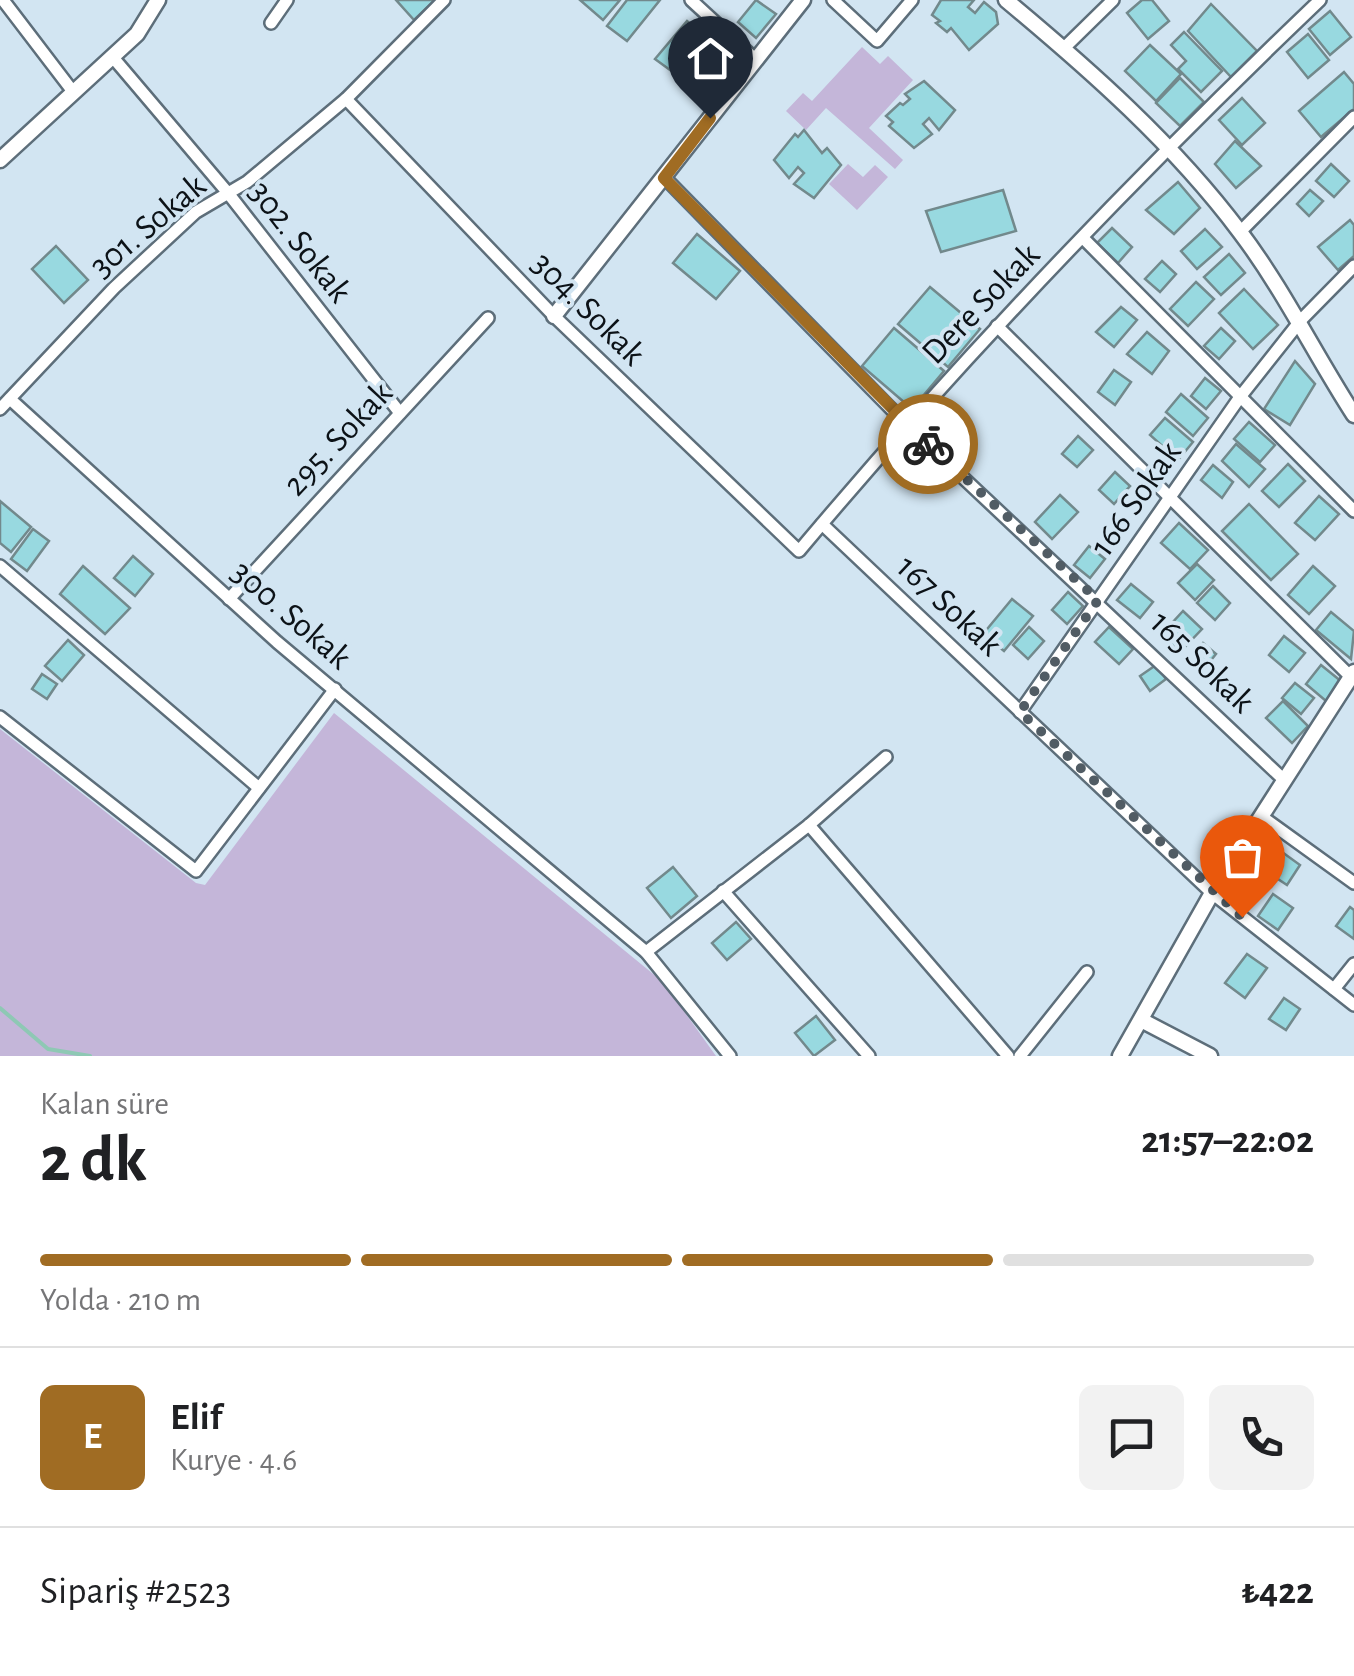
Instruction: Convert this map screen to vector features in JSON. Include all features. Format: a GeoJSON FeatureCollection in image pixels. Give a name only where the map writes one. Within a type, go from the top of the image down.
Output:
{"type":"FeatureCollection","features":[{"type":"Feature","properties":{"kind":"street"},"geometry":{"type":"LineString","coordinates":[[3,0],[74,93]]}},
{"type":"Feature","properties":{"kind":"street"},"geometry":{"type":"LineString","coordinates":[[0,160],[137,34],[158,0]]}},
{"type":"Feature","properties":{"kind":"street"},"geometry":{"type":"LineString","coordinates":[[271,23],[287,0]]}},
{"type":"Feature","properties":{"kind":"street","name":"301. Sokak"},"geometry":{"type":"LineString","coordinates":[[0,409],[114,288],[196,212],[228,194],[346,99],[444,0]]}},
{"type":"Feature","properties":{"kind":"street"},"geometry":{"type":"LineString","coordinates":[[691,0],[756,60]]}},
{"type":"Feature","properties":{"kind":"street"},"geometry":{"type":"LineString","coordinates":[[554,316],[803,0]]}},
{"type":"Feature","properties":{"kind":"street"},"geometry":{"type":"LineString","coordinates":[[833,0],[877,41],[912,0]]}},
{"type":"Feature","properties":{"kind":"street"},"geometry":{"type":"LineString","coordinates":[[1006,0],[1168,145],[1240,232],[1301,320],[1352,406]]}},
{"type":"Feature","properties":{"kind":"street"},"geometry":{"type":"LineString","coordinates":[[1063,48],[1114,0]]}},
{"type":"Feature","properties":{"kind":"street","name":"Dere Sokak"},"geometry":{"type":"LineString","coordinates":[[799,551],[906,424],[1168,145],[1320,0]]}},
{"type":"Feature","properties":{"kind":"street","name":"302. Sokak"},"geometry":{"type":"LineString","coordinates":[[116,60],[228,194],[400,413]]}},
{"type":"Feature","properties":{"kind":"street","name":"304. Sokak"},"geometry":{"type":"LineString","coordinates":[[346,99],[554,316],[799,551]]}},
{"type":"Feature","properties":{"kind":"street"},"geometry":{"type":"LineString","coordinates":[[1240,232],[1354,117]]}},
{"type":"Feature","properties":{"kind":"street","name":"165 Sokak"},"geometry":{"type":"LineString","coordinates":[[664,178],[906,424],[1098,600],[1282,778]]}},
{"type":"Feature","properties":{"kind":"street"},"geometry":{"type":"LineString","coordinates":[[1083,238],[1354,511]]}},
{"type":"Feature","properties":{"kind":"street","name":"166 Sokak"},"geometry":{"type":"LineString","coordinates":[[1020,712],[1240,397],[1301,320],[1354,266]]}},
{"type":"Feature","properties":{"kind":"street","name":"295. Sokak"},"geometry":{"type":"LineString","coordinates":[[230,599],[488,318]]}},
{"type":"Feature","properties":{"kind":"street"},"geometry":{"type":"LineString","coordinates":[[997,326],[1352,674],[1212,892],[1143,1022],[1120,1056]]}},
{"type":"Feature","properties":{"kind":"street","name":"300. Sokak"},"geometry":{"type":"LineString","coordinates":[[10,399],[230,599],[646,952],[730,1056]]}},
{"type":"Feature","properties":{"kind":"street","name":"167 Sokak"},"geometry":{"type":"LineString","coordinates":[[822,524],[1212,892],[1354,1005]]}},
{"type":"Feature","properties":{"kind":"street"},"geometry":{"type":"LineString","coordinates":[[0,566],[260,788]]}},
{"type":"Feature","properties":{"kind":"street"},"geometry":{"type":"LineString","coordinates":[[0,717],[196,871],[334,688]]}},
{"type":"Feature","properties":{"kind":"street"},"geometry":{"type":"LineString","coordinates":[[646,952],[809,826],[886,757]]}},
{"type":"Feature","properties":{"kind":"street"},"geometry":{"type":"LineString","coordinates":[[1261,816],[1353,880]]}},
{"type":"Feature","properties":{"kind":"street"},"geometry":{"type":"LineString","coordinates":[[809,826],[1008,1056]]}},
{"type":"Feature","properties":{"kind":"street"},"geometry":{"type":"LineString","coordinates":[[724,891],[869,1056]]}},
{"type":"Feature","properties":{"kind":"street"},"geometry":{"type":"LineString","coordinates":[[1334,989],[1354,964]]}},
{"type":"Feature","properties":{"kind":"street"},"geometry":{"type":"LineString","coordinates":[[1020,1056],[1086,972]]}},
{"type":"Feature","properties":{"kind":"street"},"geometry":{"type":"LineString","coordinates":[[1143,1022],[1210,1056]]}},
{"type":"Feature","properties":{"kind":"shaded area"},"geometry":{"type":"Polygon","coordinates":[[[862,47],[880,64],[888,56],[913,80],[869,128],[903,160],[895,169],[826,108],[806,130],[786,111],[803,93],[812,101],[862,47]]]}},
{"type":"Feature","properties":{"kind":"shaded area"},"geometry":{"type":"Polygon","coordinates":[[[848,164],[863,177],[875,165],[888,177],[857,210],[829,184],[848,164]]]}},
{"type":"Feature","properties":{"kind":"shaded area"},"geometry":{"type":"Polygon","coordinates":[[[334,713],[663,982],[716,1056],[0,1056],[0,729],[196,883],[205,885],[334,713]]]}},
{"type":"Feature","properties":{"kind":"building"},"geometry":{"type":"Polygon","coordinates":[[[396,0],[435,0],[414,20],[396,0]]]}},
{"type":"Feature","properties":{"kind":"building"},"geometry":{"type":"Polygon","coordinates":[[[580,0],[620,0],[603,20],[580,0]]]}},
{"type":"Feature","properties":{"kind":"building"},"geometry":{"type":"Polygon","coordinates":[[[627,0],[660,0],[627,41],[607,26],[627,0]]]}},
{"type":"Feature","properties":{"kind":"building"},"geometry":{"type":"Polygon","coordinates":[[[756,0],[776,14],[756,38],[738,22],[756,0]]]}},
{"type":"Feature","properties":{"kind":"building"},"geometry":{"type":"Polygon","coordinates":[[[941,0],[974,0],[968,7],[975,13],[984,2],[996,12],[998,24],[969,50],[951,28],[947,32],[936,23],[940,21],[932,15],[941,0]]]}},
{"type":"Feature","properties":{"kind":"building"},"geometry":{"type":"Polygon","coordinates":[[[1142,0],[1152,0],[1169,21],[1148,39],[1127,13],[1142,0]]]}},
{"type":"Feature","properties":{"kind":"building"},"geometry":{"type":"Polygon","coordinates":[[[1211,4],[1257,51],[1231,77],[1188,31],[1211,4]]]}},
{"type":"Feature","properties":{"kind":"building"},"geometry":{"type":"Polygon","coordinates":[[[1330,11],[1351,37],[1330,55],[1309,29],[1330,11]]]}},
{"type":"Feature","properties":{"kind":"building"},"geometry":{"type":"Polygon","coordinates":[[[687,21],[706,37],[681,78],[655,59],[687,21]]]}},
{"type":"Feature","properties":{"kind":"building"},"geometry":{"type":"Polygon","coordinates":[[[1184,32],[1222,71],[1201,92],[1178,69],[1186,61],[1171,45],[1184,32]]]}},
{"type":"Feature","properties":{"kind":"building"},"geometry":{"type":"Polygon","coordinates":[[[1308,34],[1329,60],[1308,78],[1287,52],[1308,34]]]}},
{"type":"Feature","properties":{"kind":"building"},"geometry":{"type":"Polygon","coordinates":[[[1150,45],[1181,74],[1156,101],[1125,71],[1150,45]]]}},
{"type":"Feature","properties":{"kind":"building"},"geometry":{"type":"Polygon","coordinates":[[[1344,72],[1354,84],[1354,109],[1321,137],[1299,111],[1344,72]]]}},
{"type":"Feature","properties":{"kind":"building"},"geometry":{"type":"Polygon","coordinates":[[[1180,78],[1204,102],[1180,126],[1156,103],[1180,78]]]}},
{"type":"Feature","properties":{"kind":"building"},"geometry":{"type":"Polygon","coordinates":[[[924,81],[955,110],[939,130],[929,118],[923,124],[932,134],[914,148],[889,126],[893,122],[886,116],[910,99],[905,94],[924,81]]]}},
{"type":"Feature","properties":{"kind":"building"},"geometry":{"type":"Polygon","coordinates":[[[1242,98],[1265,123],[1242,145],[1219,120],[1242,98]]]}},
{"type":"Feature","properties":{"kind":"building"},"geometry":{"type":"Polygon","coordinates":[[[804,130],[822,153],[827,148],[841,165],[814,198],[794,184],[804,173],[798,167],[789,178],[774,160],[795,134],[798,137],[804,130]]]}},
{"type":"Feature","properties":{"kind":"building"},"geometry":{"type":"Polygon","coordinates":[[[1235,141],[1261,166],[1236,188],[1215,164],[1235,141]]]}},
{"type":"Feature","properties":{"kind":"building"},"geometry":{"type":"Polygon","coordinates":[[[1331,164],[1349,181],[1334,197],[1316,181],[1331,164]]]}},
{"type":"Feature","properties":{"kind":"building"},"geometry":{"type":"Polygon","coordinates":[[[1178,182],[1200,208],[1174,234],[1146,210],[1178,182]]]}},
{"type":"Feature","properties":{"kind":"building"},"geometry":{"type":"Polygon","coordinates":[[[1003,190],[1016,231],[941,252],[926,211],[1003,190]]]}},
{"type":"Feature","properties":{"kind":"building"},"geometry":{"type":"Polygon","coordinates":[[[1310,190],[1323,201],[1309,216],[1297,204],[1310,190]]]}},
{"type":"Feature","properties":{"kind":"building"},"geometry":{"type":"Polygon","coordinates":[[[1350,220],[1354,225],[1354,256],[1338,270],[1318,247],[1350,220]]]}},
{"type":"Feature","properties":{"kind":"building"},"geometry":{"type":"Polygon","coordinates":[[[1112,228],[1132,247],[1118,263],[1097,243],[1112,228]]]}},
{"type":"Feature","properties":{"kind":"building"},"geometry":{"type":"Polygon","coordinates":[[[1205,229],[1222,247],[1197,269],[1181,251],[1205,229]]]}},
{"type":"Feature","properties":{"kind":"building"},"geometry":{"type":"Polygon","coordinates":[[[697,234],[740,271],[716,299],[673,263],[697,234]]]}},
{"type":"Feature","properties":{"kind":"building"},"geometry":{"type":"Polygon","coordinates":[[[56,246],[88,280],[64,303],[32,269],[56,246]]]}},
{"type":"Feature","properties":{"kind":"building"},"geometry":{"type":"Polygon","coordinates":[[[1229,254],[1245,273],[1221,295],[1204,277],[1229,254]]]}},
{"type":"Feature","properties":{"kind":"building"},"geometry":{"type":"Polygon","coordinates":[[[1162,261],[1176,274],[1160,292],[1145,279],[1162,261]]]}},
{"type":"Feature","properties":{"kind":"building"},"geometry":{"type":"Polygon","coordinates":[[[1196,282],[1214,299],[1188,326],[1170,309],[1196,282]]]}},
{"type":"Feature","properties":{"kind":"building"},"geometry":{"type":"Polygon","coordinates":[[[930,287],[980,329],[948,367],[898,324],[930,287]]]}},
{"type":"Feature","properties":{"kind":"building"},"geometry":{"type":"Polygon","coordinates":[[[1244,289],[1278,325],[1253,349],[1219,313],[1244,289]]]}},
{"type":"Feature","properties":{"kind":"building"},"geometry":{"type":"Polygon","coordinates":[[[1121,307],[1137,320],[1114,347],[1096,332],[1121,307]]]}},
{"type":"Feature","properties":{"kind":"building"},"geometry":{"type":"Polygon","coordinates":[[[894,328],[944,371],[912,409],[862,366],[894,328]]]}},
{"type":"Feature","properties":{"kind":"building"},"geometry":{"type":"Polygon","coordinates":[[[1221,328],[1235,341],[1219,359],[1204,346],[1221,328]]]}},
{"type":"Feature","properties":{"kind":"building"},"geometry":{"type":"Polygon","coordinates":[[[1147,332],[1169,351],[1152,374],[1127,354],[1147,332]]]}},
{"type":"Feature","properties":{"kind":"building"},"geometry":{"type":"Polygon","coordinates":[[[1295,361],[1315,384],[1290,425],[1264,409],[1295,361]]]}},
{"type":"Feature","properties":{"kind":"building"},"geometry":{"type":"Polygon","coordinates":[[[1114,370],[1131,382],[1115,405],[1098,392],[1114,370]]]}},
{"type":"Feature","properties":{"kind":"building"},"geometry":{"type":"Polygon","coordinates":[[[1205,378],[1221,391],[1206,409],[1191,396],[1205,378]]]}},
{"type":"Feature","properties":{"kind":"building"},"geometry":{"type":"Polygon","coordinates":[[[1181,394],[1208,418],[1193,436],[1166,412],[1181,394]]]}},
{"type":"Feature","properties":{"kind":"building"},"geometry":{"type":"Polygon","coordinates":[[[1165,418],[1193,442],[1178,460],[1150,435],[1165,418]]]}},
{"type":"Feature","properties":{"kind":"building"},"geometry":{"type":"Polygon","coordinates":[[[1249,422],[1275,445],[1260,462],[1234,439],[1249,422]]]}},
{"type":"Feature","properties":{"kind":"building"},"geometry":{"type":"Polygon","coordinates":[[[1078,436],[1093,450],[1077,467],[1062,454],[1078,436]]]}},
{"type":"Feature","properties":{"kind":"building"},"geometry":{"type":"Polygon","coordinates":[[[1236,444],[1265,469],[1249,487],[1222,461],[1236,444]]]}},
{"type":"Feature","properties":{"kind":"building"},"geometry":{"type":"Polygon","coordinates":[[[1288,464],[1305,481],[1279,507],[1262,491],[1288,464]]]}},
{"type":"Feature","properties":{"kind":"building"},"geometry":{"type":"Polygon","coordinates":[[[1213,465],[1233,482],[1222,498],[1201,480],[1213,465]]]}},
{"type":"Feature","properties":{"kind":"building"},"geometry":{"type":"Polygon","coordinates":[[[1115,472],[1130,486],[1114,504],[1099,490],[1115,472]]]}},
{"type":"Feature","properties":{"kind":"building"},"geometry":{"type":"Polygon","coordinates":[[[1060,495],[1078,512],[1052,539],[1035,522],[1060,495]]]}},
{"type":"Feature","properties":{"kind":"building"},"geometry":{"type":"Polygon","coordinates":[[[1319,496],[1339,514],[1315,540],[1295,523],[1319,496]]]}},
{"type":"Feature","properties":{"kind":"building"},"geometry":{"type":"Polygon","coordinates":[[[0,501],[31,527],[11,552],[0,543],[0,501]]]}},
{"type":"Feature","properties":{"kind":"building"},"geometry":{"type":"Polygon","coordinates":[[[1249,504],[1298,554],[1271,580],[1222,531],[1249,504]]]}},
{"type":"Feature","properties":{"kind":"building"},"geometry":{"type":"Polygon","coordinates":[[[1179,523],[1208,550],[1190,569],[1161,543],[1179,523]]]}},
{"type":"Feature","properties":{"kind":"building"},"geometry":{"type":"Polygon","coordinates":[[[33,529],[49,541],[27,571],[11,559],[33,529]]]}},
{"type":"Feature","properties":{"kind":"building"},"geometry":{"type":"Polygon","coordinates":[[[1089,546],[1105,559],[1090,578],[1074,565],[1089,546]]]}},
{"type":"Feature","properties":{"kind":"building"},"geometry":{"type":"Polygon","coordinates":[[[133,556],[153,574],[135,596],[114,578],[133,556]]]}},
{"type":"Feature","properties":{"kind":"building"},"geometry":{"type":"Polygon","coordinates":[[[1197,564],[1214,580],[1195,600],[1178,583],[1197,564]]]}},
{"type":"Feature","properties":{"kind":"building"},"geometry":{"type":"Polygon","coordinates":[[[83,566],[130,608],[105,634],[60,594],[83,566]]]}},
{"type":"Feature","properties":{"kind":"building"},"geometry":{"type":"Polygon","coordinates":[[[1313,566],[1335,586],[1309,614],[1288,595],[1313,566]]]}},
{"type":"Feature","properties":{"kind":"building"},"geometry":{"type":"Polygon","coordinates":[[[1131,584],[1153,602],[1140,618],[1117,600],[1131,584]]]}},
{"type":"Feature","properties":{"kind":"building"},"geometry":{"type":"Polygon","coordinates":[[[1213,586],[1230,603],[1215,620],[1197,603],[1213,586]]]}},
{"type":"Feature","properties":{"kind":"building"},"geometry":{"type":"Polygon","coordinates":[[[1068,592],[1083,606],[1067,624],[1052,610],[1068,592]]]}},
{"type":"Feature","properties":{"kind":"building"},"geometry":{"type":"Polygon","coordinates":[[[1012,599],[1033,616],[1004,651],[983,634],[1012,599]]]}},
{"type":"Feature","properties":{"kind":"building"},"geometry":{"type":"Polygon","coordinates":[[[1183,611],[1202,629],[1180,652],[1161,635],[1183,611]]]}},
{"type":"Feature","properties":{"kind":"building"},"geometry":{"type":"Polygon","coordinates":[[[1331,612],[1354,631],[1351,659],[1316,630],[1331,612]]]}},
{"type":"Feature","properties":{"kind":"building"},"geometry":{"type":"Polygon","coordinates":[[[1029,627],[1044,641],[1028,659],[1013,645],[1029,627]]]}},
{"type":"Feature","properties":{"kind":"building"},"geometry":{"type":"Polygon","coordinates":[[[1109,627],[1133,649],[1119,664],[1095,642],[1109,627]]]}},
{"type":"Feature","properties":{"kind":"building"},"geometry":{"type":"Polygon","coordinates":[[[1284,636],[1305,653],[1289,672],[1269,655],[1284,636]]]}},
{"type":"Feature","properties":{"kind":"building"},"geometry":{"type":"Polygon","coordinates":[[[68,640],[84,655],[62,681],[45,666],[68,640]]]}},
{"type":"Feature","properties":{"kind":"building"},"geometry":{"type":"Polygon","coordinates":[[[1203,643],[1216,654],[1204,669],[1191,659],[1203,643]]]}},
{"type":"Feature","properties":{"kind":"building"},"geometry":{"type":"Polygon","coordinates":[[[1156,665],[1166,679],[1150,691],[1140,676],[1156,665]]]}},
{"type":"Feature","properties":{"kind":"building"},"geometry":{"type":"Polygon","coordinates":[[[1321,665],[1342,682],[1326,701],[1306,684],[1321,665]]]}},
{"type":"Feature","properties":{"kind":"building"},"geometry":{"type":"Polygon","coordinates":[[[42,674],[57,684],[47,699],[32,689],[42,674]]]}},
{"type":"Feature","properties":{"kind":"building"},"geometry":{"type":"Polygon","coordinates":[[[1295,683],[1314,698],[1301,714],[1282,698],[1295,683]]]}},
{"type":"Feature","properties":{"kind":"building"},"geometry":{"type":"Polygon","coordinates":[[[1283,701],[1308,726],[1292,743],[1266,718],[1283,701]]]}},
{"type":"Feature","properties":{"kind":"building"},"geometry":{"type":"Polygon","coordinates":[[[1282,852],[1300,865],[1287,885],[1269,873],[1282,852]]]}},
{"type":"Feature","properties":{"kind":"building"},"geometry":{"type":"Polygon","coordinates":[[[673,867],[697,896],[671,918],[647,888],[673,867]]]}},
{"type":"Feature","properties":{"kind":"building"},"geometry":{"type":"Polygon","coordinates":[[[1273,894],[1293,908],[1278,930],[1258,916],[1273,894]]]}},
{"type":"Feature","properties":{"kind":"building"},"geometry":{"type":"Polygon","coordinates":[[[1350,907],[1354,910],[1354,939],[1336,926],[1350,907]]]}},
{"type":"Feature","properties":{"kind":"building"},"geometry":{"type":"Polygon","coordinates":[[[736,922],[751,939],[727,960],[712,943],[736,922]]]}},
{"type":"Feature","properties":{"kind":"building"},"geometry":{"type":"Polygon","coordinates":[[[1247,954],[1267,968],[1245,998],[1225,983],[1247,954]]]}},
{"type":"Feature","properties":{"kind":"building"},"geometry":{"type":"Polygon","coordinates":[[[1284,998],[1300,1009],[1286,1030],[1269,1019],[1284,998]]]}},
{"type":"Feature","properties":{"kind":"building"},"geometry":{"type":"Polygon","coordinates":[[[816,1016],[835,1040],[814,1056],[795,1033],[816,1016]]]}},
{"type":"Feature","properties":{"kind":"waterway"},"geometry":{"type":"LineString","coordinates":[[0,1008],[48,1049],[90,1056]]}},
{"type":"Feature","properties":{"kind":"way so far"},"geometry":{"type":"LineString","coordinates":[[928,444],[1098,600],[1020,712],[1242,917]]}},
{"type":"Feature","properties":{"kind":"route"},"geometry":{"type":"LineString","coordinates":[[710,118],[664,178],[928,444]]}}]}
